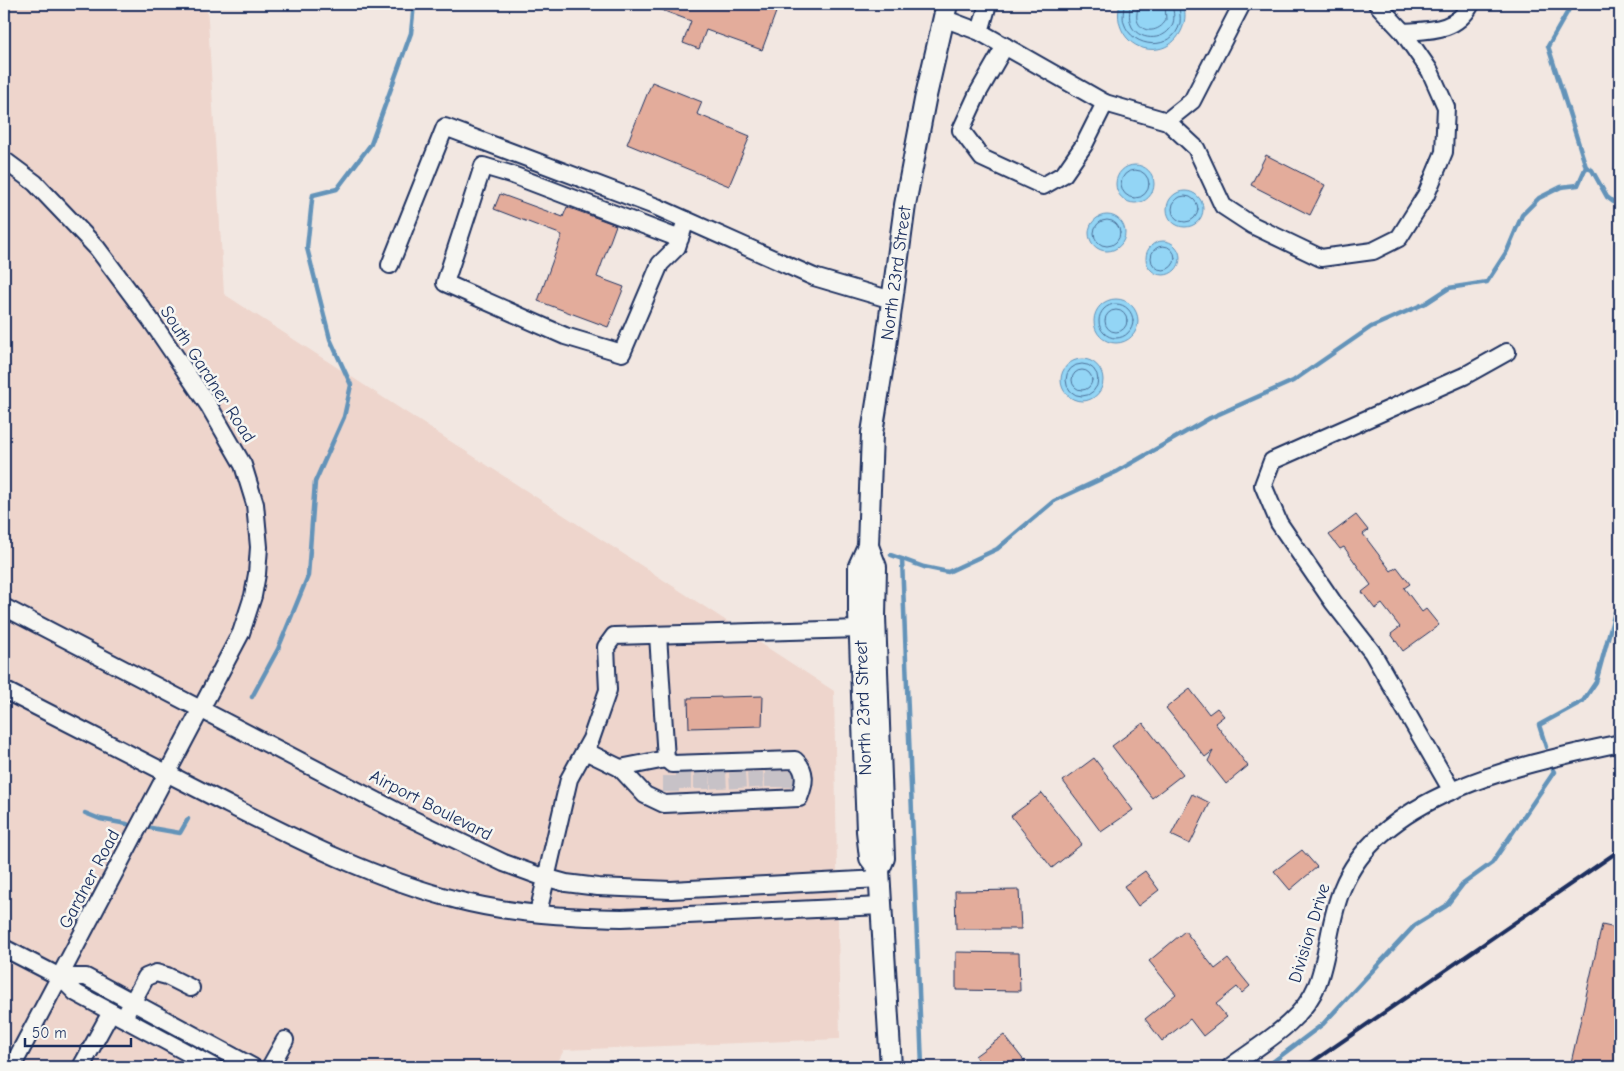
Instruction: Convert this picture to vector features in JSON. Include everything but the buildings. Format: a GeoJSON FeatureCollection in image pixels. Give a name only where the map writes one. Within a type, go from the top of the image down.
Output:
{"type":"FeatureCollection","features":[{"type":"Feature","properties":{"kind":"main road","name":"North 23rd Street"},"geometry":{"type":"LineString","coordinates":[[879,874],[870,858],[867,831],[859,566],[868,546],[872,433],[905,205],[924,100],[945,11]]}},
{"type":"Feature","properties":{"kind":"main road","name":"North 23rd Street"},"geometry":{"type":"LineString","coordinates":[[868,546],[876,567],[874,617],[884,858],[879,874],[890,1067]]}},
{"type":"Feature","properties":{"kind":"street"},"geometry":{"type":"LineString","coordinates":[[980,32],[988,4]]}},
{"type":"Feature","properties":{"kind":"street"},"geometry":{"type":"LineString","coordinates":[[1167,121],[1192,102],[1242,4]]}},
{"type":"Feature","properties":{"kind":"street"},"geometry":{"type":"LineString","coordinates":[[945,11],[1105,103],[1167,121],[1196,148],[1223,206],[1252,225],[1321,258],[1373,251],[1399,238],[1426,195],[1444,152],[1446,107],[1430,71],[1403,32],[1377,4]]}},
{"type":"Feature","properties":{"kind":"street"},"geometry":{"type":"LineString","coordinates":[[1403,32],[1443,29],[1465,14],[1470,4]]}},
{"type":"Feature","properties":{"kind":"street"},"geometry":{"type":"LineString","coordinates":[[1005,46],[978,93],[961,130],[982,158],[1043,186],[1064,174],[1084,144],[1105,103]]}},
{"type":"Feature","properties":{"kind":"street"},"geometry":{"type":"LineString","coordinates":[[390,265],[445,127],[657,207],[814,277],[892,300]]}},
{"type":"Feature","properties":{"kind":"street","name":"South Gardner Road"},"geometry":{"type":"LineString","coordinates":[[4,160],[35,183],[97,248],[150,319],[204,398],[243,465],[255,504],[259,547],[256,581],[241,633],[201,709]]}},
{"type":"Feature","properties":{"kind":"street"},"geometry":{"type":"LineString","coordinates":[[680,239],[510,174],[483,166],[445,283],[565,336],[622,353],[660,264],[677,247],[680,239],[686,220]]}},
{"type":"Feature","properties":{"kind":"street"},"geometry":{"type":"LineString","coordinates":[[1452,791],[1372,652],[1333,602],[1279,523],[1263,485],[1272,461],[1464,376],[1507,352]]}},
{"type":"Feature","properties":{"kind":"street","name":"Airport Boulevard"},"geometry":{"type":"LineString","coordinates":[[4,607],[460,843],[504,863],[545,877],[598,887],[671,890],[879,874]]}},
{"type":"Feature","properties":{"kind":"street"},"geometry":{"type":"LineString","coordinates":[[538,914],[569,779],[591,739],[608,690],[606,647],[614,636],[860,629]]}},
{"type":"Feature","properties":{"kind":"street"},"geometry":{"type":"LineString","coordinates":[[658,635],[675,767]]}},
{"type":"Feature","properties":{"kind":"street"},"geometry":{"type":"LineString","coordinates":[[4,690],[322,852],[383,877],[457,900],[491,908],[538,914],[622,918],[881,906]]}},
{"type":"Feature","properties":{"kind":"street","name":"Gardner Road"},"geometry":{"type":"LineString","coordinates":[[11,1061],[60,977],[201,709]]}},
{"type":"Feature","properties":{"kind":"street","name":"Division Drive"},"geometry":{"type":"LineString","coordinates":[[1230,1067],[1283,1028],[1305,1005],[1317,983],[1333,916],[1350,872],[1362,855],[1388,829],[1412,812],[1452,791],[1505,771],[1620,743]]}},
{"type":"Feature","properties":{"kind":"street"},"geometry":{"type":"LineString","coordinates":[[585,751],[620,768],[645,795],[664,804],[677,798],[702,796],[772,794],[799,798],[804,784],[802,767],[795,760],[780,765],[737,767],[620,768]]}},
{"type":"Feature","properties":{"kind":"street"},"geometry":{"type":"LineString","coordinates":[[4,948],[60,977],[76,993],[214,1067]]}},
{"type":"Feature","properties":{"kind":"street"},"geometry":{"type":"LineString","coordinates":[[81,1067],[117,1015],[132,1002],[146,977],[156,972],[191,988]]}},
{"type":"Feature","properties":{"kind":"street"},"geometry":{"type":"LineString","coordinates":[[60,977],[86,977],[253,1067]]}},
{"type":"Feature","properties":{"kind":"street"},"geometry":{"type":"LineString","coordinates":[[270,1067],[285,1040]]}},
{"type":"Feature","properties":{"kind":"shaded area"},"geometry":{"type":"Polygon","coordinates":[[[4,4],[207,4],[224,294],[834,691],[840,1039],[564,1050],[555,1067],[4,1067],[4,4]]]}},
{"type":"Feature","properties":{"kind":"water"},"geometry":{"type":"Polygon","coordinates":[[[1120,4],[1183,4],[1185,18],[1181,32],[1177,38],[1165,47],[1148,49],[1140,47],[1132,43],[1122,30],[1119,22],[1120,4]]]}},
{"type":"Feature","properties":{"kind":"water"},"geometry":{"type":"Polygon","coordinates":[[[1135,165],[1142,166],[1148,171],[1153,177],[1153,191],[1148,197],[1142,202],[1135,203],[1128,202],[1122,197],[1117,191],[1116,184],[1117,177],[1122,171],[1128,166],[1135,165]]]}},
{"type":"Feature","properties":{"kind":"water"},"geometry":{"type":"Polygon","coordinates":[[[1185,191],[1197,197],[1203,209],[1197,221],[1185,227],[1173,221],[1167,209],[1173,197],[1185,191]]]}},
{"type":"Feature","properties":{"kind":"water"},"geometry":{"type":"Polygon","coordinates":[[[1107,215],[1114,216],[1120,220],[1124,226],[1124,240],[1120,246],[1114,250],[1107,251],[1100,250],[1094,246],[1090,240],[1089,233],[1090,226],[1094,220],[1100,216],[1107,215]]]}},
{"type":"Feature","properties":{"kind":"water"},"geometry":{"type":"Polygon","coordinates":[[[1163,241],[1175,246],[1180,258],[1175,270],[1163,275],[1151,270],[1146,258],[1151,246],[1163,241]]]}},
{"type":"Feature","properties":{"kind":"water"},"geometry":{"type":"Polygon","coordinates":[[[1120,299],[1132,305],[1137,312],[1137,330],[1132,337],[1125,342],[1112,343],[1104,340],[1097,333],[1094,317],[1097,309],[1104,302],[1120,299]]]}},
{"type":"Feature","properties":{"kind":"water"},"geometry":{"type":"Polygon","coordinates":[[[1086,359],[1094,362],[1100,368],[1103,380],[1100,392],[1094,398],[1078,401],[1070,398],[1064,392],[1061,376],[1064,368],[1070,362],[1086,359]]]}},
{"type":"Feature","properties":{"kind":"waterway"},"geometry":{"type":"LineString","coordinates":[[252,697],[278,649],[308,576],[315,482],[344,417],[351,385],[330,339],[307,248],[313,195],[337,189],[371,144],[411,33],[414,4]]}},
{"type":"Feature","properties":{"kind":"waterway"},"geometry":{"type":"LineString","coordinates":[[1572,4],[1548,46],[1586,167],[1592,170],[1607,197],[1620,207]]}},
{"type":"Feature","properties":{"kind":"waterway"},"geometry":{"type":"LineString","coordinates":[[891,555],[924,567],[948,572],[997,549],[1054,501],[1116,472],[1210,418],[1293,381],[1371,327],[1426,303],[1449,288],[1487,282],[1507,251],[1522,215],[1539,198],[1561,187],[1578,185],[1586,167]]}},
{"type":"Feature","properties":{"kind":"waterway"},"geometry":{"type":"LineString","coordinates":[[902,559],[922,1067]]}},
{"type":"Feature","properties":{"kind":"waterway"},"geometry":{"type":"LineString","coordinates":[[1546,747],[1539,725],[1583,701],[1596,682],[1615,612],[1620,602]]}},
{"type":"Feature","properties":{"kind":"waterway"},"geometry":{"type":"LineString","coordinates":[[1266,1067],[1323,1024],[1415,925],[1446,906],[1463,884],[1492,863],[1554,772],[1553,770]]}},
{"type":"Feature","properties":{"kind":"waterway"},"geometry":{"type":"LineString","coordinates":[[85,813],[100,819],[127,824]]}},
{"type":"Feature","properties":{"kind":"waterway"},"geometry":{"type":"LineString","coordinates":[[151,828],[180,833],[188,819]]}},
{"type":"Feature","properties":{"kind":"tunnel"},"geometry":{"type":"LineString","coordinates":[[773,771],[773,788]]}},
{"type":"Feature","properties":{"kind":"tunnel"},"geometry":{"type":"LineString","coordinates":[[787,771],[787,788]]}},
{"type":"Feature","properties":{"kind":"tunnel"},"geometry":{"type":"LineString","coordinates":[[718,772],[719,791]]}},
{"type":"Feature","properties":{"kind":"tunnel"},"geometry":{"type":"LineString","coordinates":[[737,772],[738,789]]}},
{"type":"Feature","properties":{"kind":"tunnel"},"geometry":{"type":"LineString","coordinates":[[755,772],[756,789]]}},
{"type":"Feature","properties":{"kind":"tunnel"},"geometry":{"type":"LineString","coordinates":[[683,773],[683,791]]}},
{"type":"Feature","properties":{"kind":"tunnel"},"geometry":{"type":"LineString","coordinates":[[702,773],[702,791]]}},
{"type":"Feature","properties":{"kind":"tunnel"},"geometry":{"type":"LineString","coordinates":[[671,774],[671,792]]}},
{"type":"Feature","properties":{"kind":"railway"},"geometry":{"type":"LineString","coordinates":[[1305,1067],[1620,850]]}}]}
